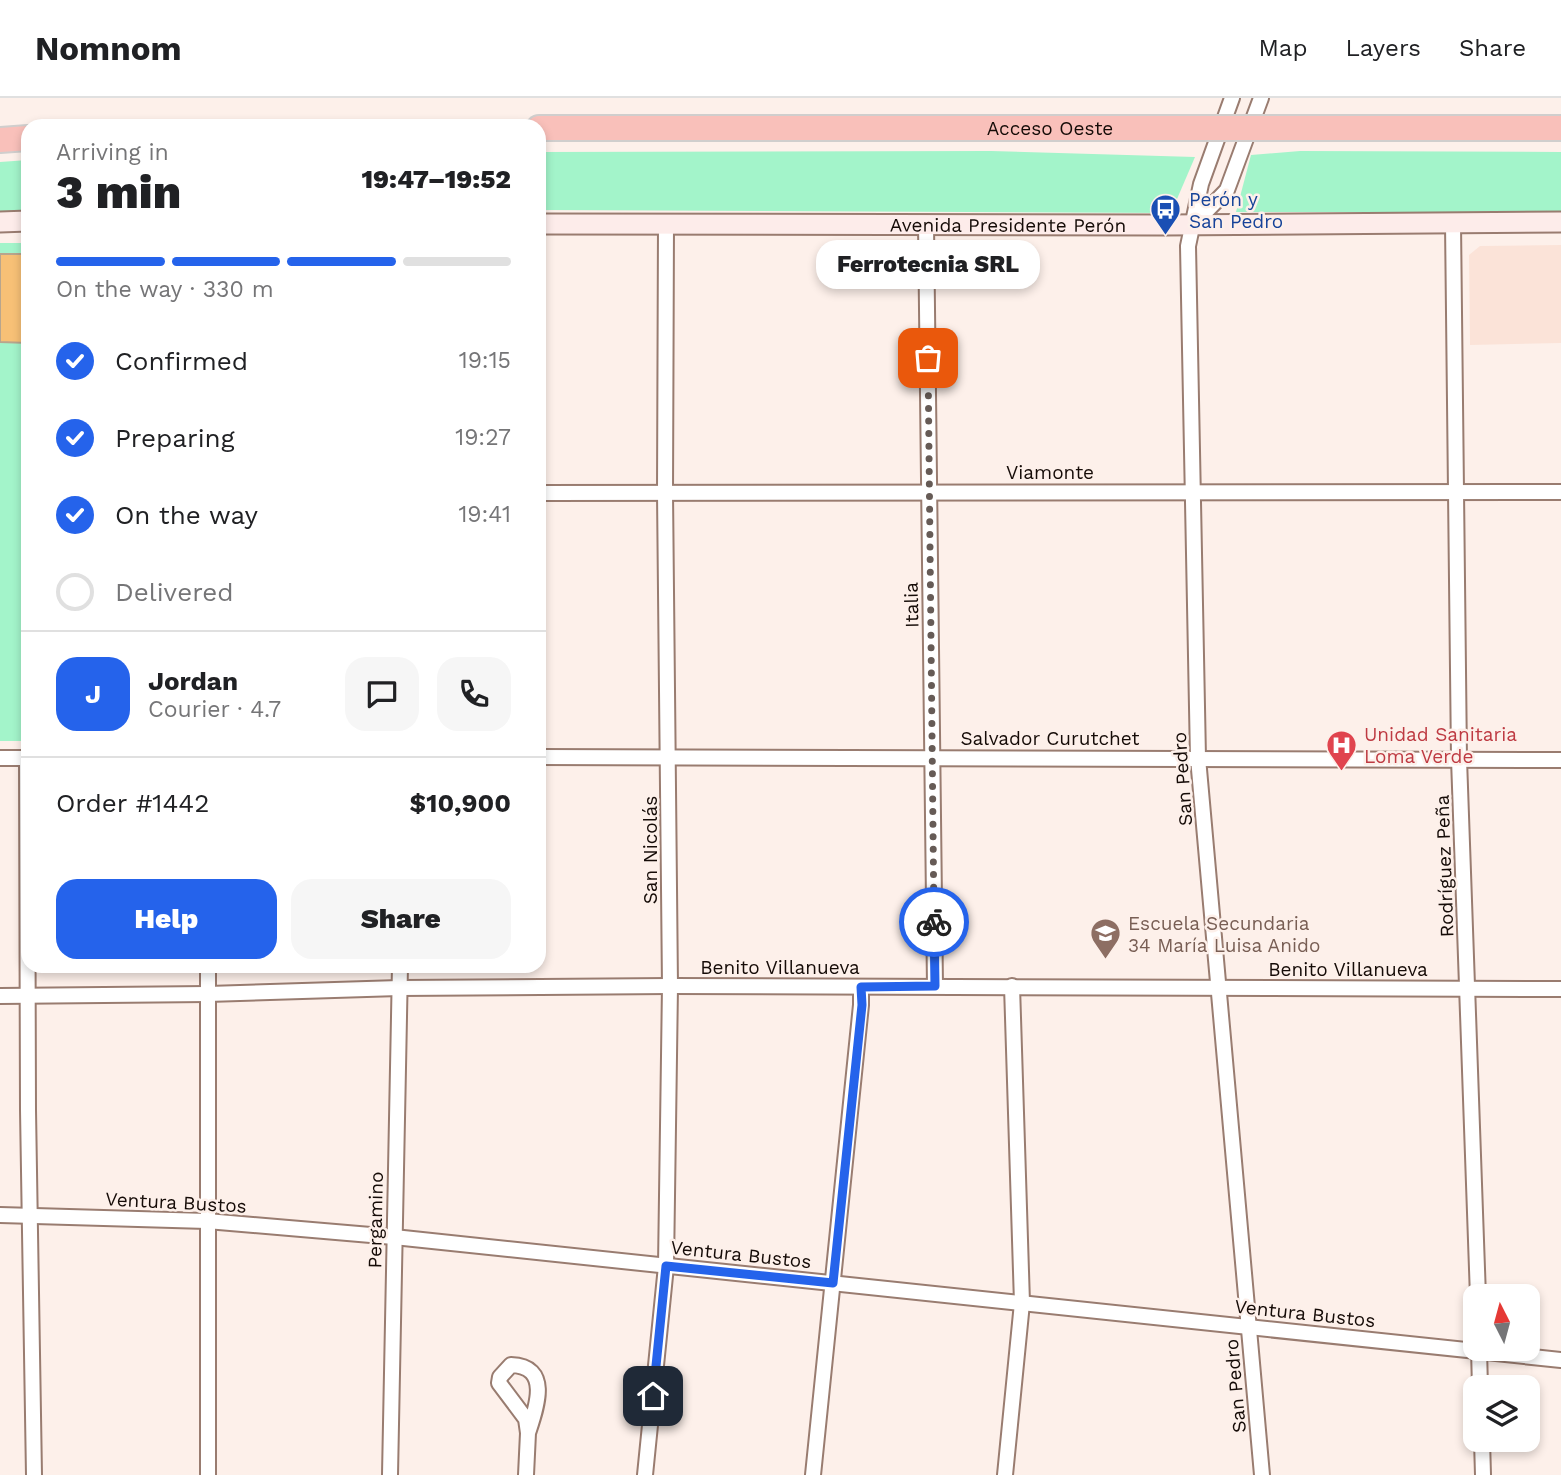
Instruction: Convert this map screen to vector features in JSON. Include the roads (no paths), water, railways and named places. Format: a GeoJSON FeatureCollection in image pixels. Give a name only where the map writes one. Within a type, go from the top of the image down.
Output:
{"type":"FeatureCollection","features":[{"type":"Feature","properties":{"kind":"highway","name":"Acceso Oeste"},"geometry":{"type":"LineString","coordinates":[[546,128],[1561,128]]}},
{"type":"Feature","properties":{"kind":"highway"},"geometry":{"type":"LineString","coordinates":[[0,140],[21,138]]}},
{"type":"Feature","properties":{"kind":"street","name":"San Pedro"},"geometry":{"type":"LineString","coordinates":[[1232,98],[1202,184],[1188,246],[1198,758],[1262,1475]]}},
{"type":"Feature","properties":{"kind":"street"},"geometry":{"type":"LineString","coordinates":[[1194,225],[1227,190],[1262,98]]}},
{"type":"Feature","properties":{"kind":"street"},"geometry":{"type":"LineString","coordinates":[[0,222],[21,221]]}},
{"type":"Feature","properties":{"kind":"street","name":"Avenida Presidente Perón"},"geometry":{"type":"LineString","coordinates":[[546,224],[1194,225],[1561,222]]}},
{"type":"Feature","properties":{"kind":"street","name":"Rodríguez Peña"},"geometry":{"type":"LineString","coordinates":[[1453,223],[1459,759],[1478,1284]]}},
{"type":"Feature","properties":{"kind":"street","name":"San Nicolás"},"geometry":{"type":"LineString","coordinates":[[645,1475],[666,1266],[670,986],[665,493],[666,224]]}},
{"type":"Feature","properties":{"kind":"street","name":"Italia"},"geometry":{"type":"LineString","coordinates":[[926,224],[935,986]]}},
{"type":"Feature","properties":{"kind":"street","name":"Viamonte"},"geometry":{"type":"LineString","coordinates":[[546,493],[1561,492]]}},
{"type":"Feature","properties":{"kind":"street","name":"Salvador Curutchet"},"geometry":{"type":"LineString","coordinates":[[546,757],[1561,760]]}},
{"type":"Feature","properties":{"kind":"street"},"geometry":{"type":"LineString","coordinates":[[0,758],[21,758]]}},
{"type":"Feature","properties":{"kind":"street"},"geometry":{"type":"LineString","coordinates":[[27,973],[34,1475]]}},
{"type":"Feature","properties":{"kind":"street"},"geometry":{"type":"LineString","coordinates":[[208,973],[208,1475]]}},
{"type":"Feature","properties":{"kind":"street","name":"Pergamino"},"geometry":{"type":"LineString","coordinates":[[390,1475],[400,973]]}},
{"type":"Feature","properties":{"kind":"street","name":"Benito Villanueva"},"geometry":{"type":"LineString","coordinates":[[0,996],[670,986],[1561,989]]}},
{"type":"Feature","properties":{"kind":"street"},"geometry":{"type":"LineString","coordinates":[[1005,1475],[1022,1303],[1012,986]]}},
{"type":"Feature","properties":{"kind":"street"},"geometry":{"type":"LineString","coordinates":[[813,1475],[862,1005],[861,987]]}},
{"type":"Feature","properties":{"kind":"street","name":"Ventura Bustos"},"geometry":{"type":"LineString","coordinates":[[0,1215],[207,1221],[394,1237],[1463,1348]]}},
{"type":"Feature","properties":{"kind":"street","name":"Ventura Bustos"},"geometry":{"type":"LineString","coordinates":[[1540,1357],[1561,1360]]}},
{"type":"Feature","properties":{"kind":"street"},"geometry":{"type":"LineString","coordinates":[[526,1475],[528,1433]]}},
{"type":"Feature","properties":{"kind":"street"},"geometry":{"type":"LineString","coordinates":[[1482,1452],[1483,1475]]}},
{"type":"Feature","properties":{"kind":"place","name":"Perón y San Pedro"},"geometry":{"type":"Point","coordinates":[1166,237]}},
{"type":"Feature","properties":{"kind":"place","name":"Ferrotecnia SRL"},"geometry":{"type":"Point","coordinates":[928,358]}},
{"type":"Feature","properties":{"kind":"place","name":"Unidad Sanitaria Loma Verde"},"geometry":{"type":"Point","coordinates":[1341,772]}},
{"type":"Feature","properties":{"kind":"place","name":"Escuela Secundaria 34 María Luisa Anido"},"geometry":{"type":"Point","coordinates":[1105,961]}}]}
